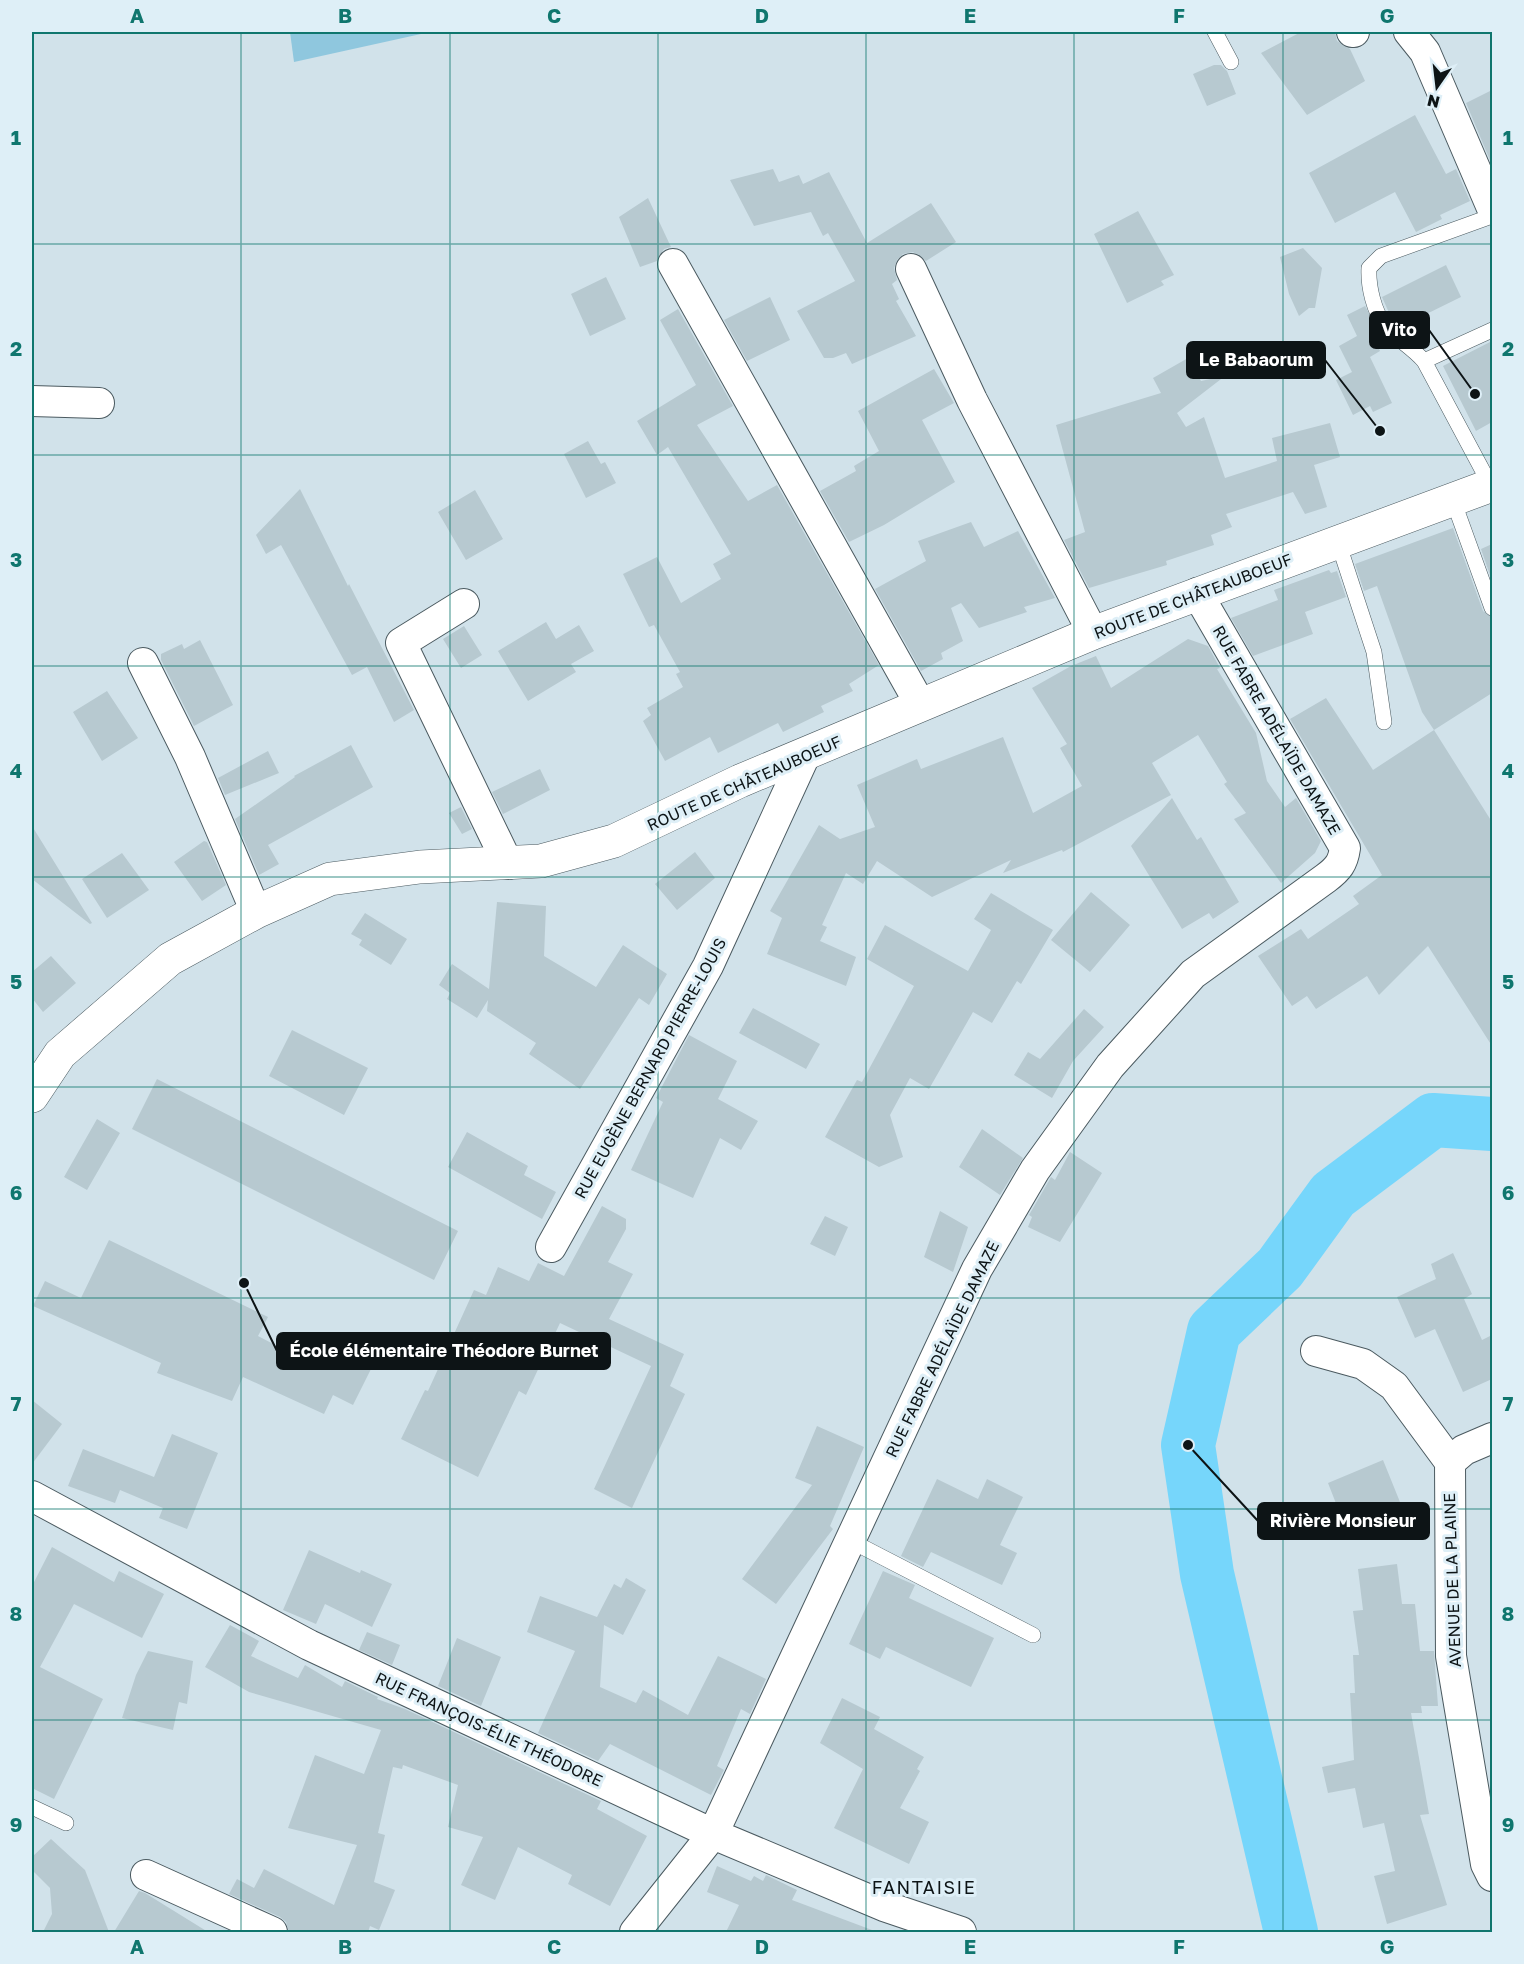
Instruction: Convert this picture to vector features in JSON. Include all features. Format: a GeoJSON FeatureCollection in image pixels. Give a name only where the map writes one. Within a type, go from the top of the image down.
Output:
{"type":"FeatureCollection","features":[{"type":"Feature","properties":{"kind":"main road","name":"ROUTE DE CHÂTEAUBOEUF"},"geometry":{"type":"LineString","coordinates":[[32,1096],[60,1054],[170,959],[256,912],[330,879],[420,867],[541,861],[614,841],[740,781],[1093,633],[1490,486]]}},
{"type":"Feature","properties":{"kind":"street"},"geometry":{"type":"LineString","coordinates":[[1409,32],[1425,52],[1492,208]]}},
{"type":"Feature","properties":{"kind":"street"},"geometry":{"type":"LineString","coordinates":[[673,264],[920,704]]}},
{"type":"Feature","properties":{"kind":"street"},"geometry":{"type":"LineString","coordinates":[[911,269],[972,400],[1093,633]]}},
{"type":"Feature","properties":{"kind":"street"},"geometry":{"type":"LineString","coordinates":[[32,401],[99,403]]}},
{"type":"Feature","properties":{"kind":"street","name":"RUE FABRE ADÉLAÏDE DAMAZE"},"geometry":{"type":"LineString","coordinates":[[635,1932],[713,1834],[977,1269],[1035,1170],[1110,1065],[1193,974],[1338,869],[1343,859],[1345,848],[1197,593]]}},
{"type":"Feature","properties":{"kind":"street"},"geometry":{"type":"LineString","coordinates":[[464,604],[401,643],[508,864]]}},
{"type":"Feature","properties":{"kind":"street"},"geometry":{"type":"LineString","coordinates":[[143,663],[190,757],[256,912]]}},
{"type":"Feature","properties":{"kind":"street","name":"RUE EUGÈNE BERNARD PIERRE-LOUIS"},"geometry":{"type":"LineString","coordinates":[[551,1247],[708,966],[805,755]]}},
{"type":"Feature","properties":{"kind":"street"},"geometry":{"type":"LineString","coordinates":[[1316,1351],[1363,1364],[1394,1386],[1450,1462],[1464,1450],[1492,1438]]}},
{"type":"Feature","properties":{"kind":"street","name":"AVENUE DE LA PLAINE"},"geometry":{"type":"LineString","coordinates":[[1450,1462],[1451,1656],[1486,1864],[1492,1876]]}},
{"type":"Feature","properties":{"kind":"street","name":"RUE FRANÇOIS-ÉLIE THÉODORE"},"geometry":{"type":"LineString","coordinates":[[32,1496],[309,1645],[713,1834],[884,1906],[961,1932]]}},
{"type":"Feature","properties":{"kind":"street"},"geometry":{"type":"LineString","coordinates":[[146,1875],[272,1932]]}},
{"type":"Feature","properties":{"kind":"lane"},"geometry":{"type":"LineString","coordinates":[[1215,32],[1231,62]]}},
{"type":"Feature","properties":{"kind":"lane"},"geometry":{"type":"LineString","coordinates":[[1490,486],[1424,361],[1411,346],[1385,326],[1368,286],[1369,268],[1381,256],[1492,216]]}},
{"type":"Feature","properties":{"kind":"lane"},"geometry":{"type":"LineString","coordinates":[[1424,361],[1492,330]]}},
{"type":"Feature","properties":{"kind":"lane"},"geometry":{"type":"LineString","coordinates":[[1453,500],[1492,608]]}},
{"type":"Feature","properties":{"kind":"lane"},"geometry":{"type":"LineString","coordinates":[[1338,542],[1374,652],[1384,722]]}},
{"type":"Feature","properties":{"kind":"lane"},"geometry":{"type":"LineString","coordinates":[[851,1541],[1033,1635]]}},
{"type":"Feature","properties":{"kind":"lane"},"geometry":{"type":"LineString","coordinates":[[32,1807],[66,1823]]}},
{"type":"Feature","properties":{"kind":"shaded area"},"geometry":{"type":"Polygon","coordinates":[[[290,32],[430,32],[294,62],[290,32]]]}},
{"type":"Feature","properties":{"kind":"building"},"geometry":{"type":"Polygon","coordinates":[[[1301,32],[1335,32],[1337,41],[1350,49],[1365,81],[1307,115],[1261,53],[1301,32]]]}},
{"type":"Feature","properties":{"kind":"building"},"geometry":{"type":"Polygon","coordinates":[[[1214,65],[1221,65],[1227,71],[1236,94],[1207,106],[1193,74],[1214,65]]]}},
{"type":"Feature","properties":{"kind":"building"},"geometry":{"type":"Polygon","coordinates":[[[1492,90],[1492,165],[1466,103],[1492,90]]]}},
{"type":"Feature","properties":{"kind":"building"},"geometry":{"type":"Polygon","coordinates":[[[1415,115],[1446,174],[1456,169],[1470,201],[1440,215],[1442,219],[1416,232],[1395,192],[1335,223],[1309,173],[1415,115]]]}},
{"type":"Feature","properties":{"kind":"building"},"geometry":{"type":"Polygon","coordinates":[[[773,169],[779,182],[799,175],[803,184],[829,172],[867,243],[931,203],[956,242],[926,261],[913,252],[903,254],[897,260],[894,268],[897,280],[892,284],[899,299],[896,301],[916,336],[852,364],[846,353],[833,358],[824,358],[797,311],[855,281],[828,233],[823,236],[811,212],[754,226],[730,180],[773,169]]]}},
{"type":"Feature","properties":{"kind":"building"},"geometry":{"type":"Polygon","coordinates":[[[648,198],[671,247],[664,249],[657,261],[640,267],[619,217],[648,198]]]}},
{"type":"Feature","properties":{"kind":"building"},"geometry":{"type":"Polygon","coordinates":[[[1138,211],[1174,275],[1161,281],[1164,285],[1127,303],[1094,234],[1138,211]]]}},
{"type":"Feature","properties":{"kind":"building"},"geometry":{"type":"Polygon","coordinates":[[[1303,248],[1322,268],[1315,308],[1309,308],[1299,316],[1289,294],[1280,257],[1303,248]]]}},
{"type":"Feature","properties":{"kind":"building"},"geometry":{"type":"Polygon","coordinates":[[[1446,265],[1461,297],[1400,327],[1390,315],[1382,297],[1446,265]]]}},
{"type":"Feature","properties":{"kind":"building"},"geometry":{"type":"Polygon","coordinates":[[[606,277],[626,319],[590,336],[571,294],[606,277]]]}},
{"type":"Feature","properties":{"kind":"building"},"geometry":{"type":"Polygon","coordinates":[[[770,297],[790,340],[747,361],[724,320],[770,297]]]}},
{"type":"Feature","properties":{"kind":"building"},"geometry":{"type":"Polygon","coordinates":[[[1365,306],[1382,337],[1375,340],[1380,351],[1370,357],[1392,403],[1373,412],[1370,406],[1353,415],[1336,380],[1352,372],[1339,346],[1357,336],[1347,315],[1365,306]]]}},
{"type":"Feature","properties":{"kind":"building"},"geometry":{"type":"Polygon","coordinates":[[[678,309],[733,406],[697,425],[748,501],[777,485],[879,665],[849,684],[853,691],[821,706],[824,712],[783,732],[778,723],[718,753],[710,737],[665,761],[643,721],[651,715],[647,708],[683,687],[676,674],[680,672],[654,625],[649,627],[623,574],[657,557],[681,603],[721,579],[713,564],[731,554],[668,447],[657,455],[637,421],[696,385],[660,320],[678,309]]]}},
{"type":"Feature","properties":{"kind":"building"},"geometry":{"type":"Polygon","coordinates":[[[1492,341],[1492,422],[1476,431],[1443,366],[1492,341]]]}},
{"type":"Feature","properties":{"kind":"building"},"geometry":{"type":"Polygon","coordinates":[[[1188,358],[1201,381],[1225,376],[1177,413],[1186,427],[1204,417],[1225,478],[1277,461],[1272,438],[1330,423],[1340,457],[1314,465],[1327,507],[1305,514],[1293,492],[1226,514],[1232,527],[1211,535],[1214,545],[1166,561],[1167,565],[1089,588],[1064,540],[1085,532],[1056,425],[1161,393],[1153,378],[1188,358]]]}},
{"type":"Feature","properties":{"kind":"building"},"geometry":{"type":"Polygon","coordinates":[[[934,369],[954,403],[922,420],[955,482],[884,525],[849,542],[820,491],[856,471],[854,466],[879,451],[858,411],[934,369]]]}},
{"type":"Feature","properties":{"kind":"building"},"geometry":{"type":"Polygon","coordinates":[[[588,441],[601,464],[605,462],[616,483],[586,498],[564,454],[588,441]]]}},
{"type":"Feature","properties":{"kind":"building"},"geometry":{"type":"Polygon","coordinates":[[[300,489],[348,586],[349,584],[414,710],[394,722],[367,667],[352,675],[281,545],[266,554],[256,535],[300,489]]]}},
{"type":"Feature","properties":{"kind":"building"},"geometry":{"type":"Polygon","coordinates":[[[475,490],[503,539],[466,560],[438,512],[475,490]]]}},
{"type":"Feature","properties":{"kind":"building"},"geometry":{"type":"Polygon","coordinates":[[[971,522],[984,547],[1018,531],[1055,598],[1024,607],[1027,612],[979,628],[961,603],[951,608],[963,641],[941,653],[943,659],[921,671],[875,589],[926,561],[918,541],[971,522]]]}},
{"type":"Feature","properties":{"kind":"building"},"geometry":{"type":"Polygon","coordinates":[[[1453,528],[1483,611],[1492,617],[1492,693],[1434,730],[1422,712],[1377,586],[1364,591],[1355,564],[1453,528]]]}},
{"type":"Feature","properties":{"kind":"building"},"geometry":{"type":"Polygon","coordinates":[[[1492,544],[1492,581],[1481,549],[1492,544]]]}},
{"type":"Feature","properties":{"kind":"building"},"geometry":{"type":"Polygon","coordinates":[[[1329,570],[1331,573],[1337,571],[1346,597],[1305,612],[1313,634],[1253,656],[1231,618],[1278,600],[1274,590],[1329,570]]]}},
{"type":"Feature","properties":{"kind":"building"},"geometry":{"type":"Polygon","coordinates":[[[546,622],[556,639],[579,625],[594,651],[571,664],[576,672],[528,701],[498,651],[546,622]]]}},
{"type":"Feature","properties":{"kind":"building"},"geometry":{"type":"Polygon","coordinates":[[[464,626],[482,655],[461,668],[443,639],[464,626]]]}},
{"type":"Feature","properties":{"kind":"building"},"geometry":{"type":"Polygon","coordinates":[[[1188,639],[1208,646],[1220,668],[1217,669],[1256,733],[1267,781],[1285,807],[1296,798],[1321,841],[1315,853],[1281,883],[1234,819],[1246,813],[1224,784],[1227,782],[1198,735],[1152,763],[1171,795],[1063,852],[1062,850],[1003,873],[1011,860],[932,897],[877,861],[863,884],[846,873],[822,925],[827,927],[820,941],[856,957],[846,986],[767,954],[782,918],[770,911],[819,825],[840,839],[875,827],[857,785],[917,759],[921,769],[1003,737],[1033,813],[1082,786],[1060,748],[1067,744],[1032,688],[1071,666],[1096,656],[1111,688],[1188,639]]]}},
{"type":"Feature","properties":{"kind":"building"},"geometry":{"type":"Polygon","coordinates":[[[200,640],[233,705],[194,726],[161,660],[161,654],[182,644],[184,649],[200,640]]]}},
{"type":"Feature","properties":{"kind":"building"},"geometry":{"type":"Polygon","coordinates":[[[107,691],[138,738],[102,761],[73,712],[107,691]]]}},
{"type":"Feature","properties":{"kind":"building"},"geometry":{"type":"Polygon","coordinates":[[[1326,698],[1373,770],[1434,730],[1492,822],[1492,1046],[1428,946],[1379,995],[1367,976],[1316,1009],[1307,996],[1292,1006],[1258,956],[1301,929],[1308,939],[1359,904],[1353,896],[1382,875],[1290,719],[1326,698]]]}},
{"type":"Feature","properties":{"kind":"building"},"geometry":{"type":"Polygon","coordinates":[[[351,745],[373,787],[268,845],[279,864],[259,875],[235,819],[294,776],[351,745]]]}},
{"type":"Feature","properties":{"kind":"building"},"geometry":{"type":"Polygon","coordinates":[[[268,751],[279,773],[225,795],[218,778],[268,751]]]}},
{"type":"Feature","properties":{"kind":"building"},"geometry":{"type":"Polygon","coordinates":[[[540,769],[550,790],[503,814],[492,792],[540,769]]]}},
{"type":"Feature","properties":{"kind":"building"},"geometry":{"type":"Polygon","coordinates":[[[1172,798],[1197,840],[1201,837],[1239,902],[1213,919],[1209,913],[1182,929],[1131,846],[1172,798]]]}},
{"type":"Feature","properties":{"kind":"building"},"geometry":{"type":"Polygon","coordinates":[[[461,807],[472,829],[462,834],[449,813],[461,807]]]}},
{"type":"Feature","properties":{"kind":"building"},"geometry":{"type":"Polygon","coordinates":[[[32,826],[92,923],[90,924],[32,879],[32,826]]]}},
{"type":"Feature","properties":{"kind":"building"},"geometry":{"type":"Polygon","coordinates":[[[204,841],[207,842],[226,885],[202,901],[174,862],[204,841]]]}},
{"type":"Feature","properties":{"kind":"building"},"geometry":{"type":"Polygon","coordinates":[[[695,852],[715,878],[677,910],[655,884],[695,852]]]}},
{"type":"Feature","properties":{"kind":"building"},"geometry":{"type":"Polygon","coordinates":[[[122,853],[149,890],[107,918],[82,879],[122,853]]]}},
{"type":"Feature","properties":{"kind":"building"},"geometry":{"type":"Polygon","coordinates":[[[1091,892],[1130,925],[1090,972],[1051,940],[1091,892]]]}},
{"type":"Feature","properties":{"kind":"building"},"geometry":{"type":"Polygon","coordinates":[[[991,893],[1053,930],[1021,984],[1017,981],[992,1023],[973,1012],[929,1089],[910,1078],[890,1115],[903,1157],[879,1167],[825,1137],[857,1080],[862,1082],[914,986],[867,959],[885,925],[968,971],[991,930],[974,919],[991,893]]]}},
{"type":"Feature","properties":{"kind":"building"},"geometry":{"type":"Polygon","coordinates":[[[497,902],[546,906],[544,956],[596,987],[623,945],[667,974],[649,1005],[639,998],[580,1089],[529,1054],[536,1043],[487,1011],[488,1000],[477,1018],[447,999],[450,993],[439,985],[452,964],[489,989],[497,902]]]}},
{"type":"Feature","properties":{"kind":"building"},"geometry":{"type":"Polygon","coordinates":[[[365,913],[407,939],[391,965],[359,945],[362,940],[351,934],[365,913]]]}},
{"type":"Feature","properties":{"kind":"building"},"geometry":{"type":"Polygon","coordinates":[[[51,956],[76,983],[43,1012],[32,998],[32,972],[51,956]]]}},
{"type":"Feature","properties":{"kind":"building"},"geometry":{"type":"Polygon","coordinates":[[[753,1008],[820,1044],[806,1069],[739,1033],[753,1008]]]}},
{"type":"Feature","properties":{"kind":"building"},"geometry":{"type":"Polygon","coordinates":[[[1084,1009],[1104,1027],[1073,1061],[1052,1098],[1014,1075],[1028,1052],[1040,1059],[1084,1009]]]}},
{"type":"Feature","properties":{"kind":"building"},"geometry":{"type":"Polygon","coordinates":[[[292,1030],[368,1068],[344,1115],[269,1076],[292,1030]]]}},
{"type":"Feature","properties":{"kind":"building"},"geometry":{"type":"Polygon","coordinates":[[[689,1035],[737,1061],[718,1099],[758,1121],[741,1150],[720,1138],[693,1198],[631,1170],[663,1102],[656,1098],[689,1035]]]}},
{"type":"Feature","properties":{"kind":"building"},"geometry":{"type":"Polygon","coordinates":[[[157,1079],[458,1231],[434,1280],[132,1129],[157,1079]]]}},
{"type":"Feature","properties":{"kind":"building"},"geometry":{"type":"Polygon","coordinates":[[[97,1119],[120,1133],[87,1190],[64,1177],[97,1119]]]}},
{"type":"Feature","properties":{"kind":"building"},"geometry":{"type":"Polygon","coordinates":[[[982,1129],[1023,1158],[1000,1195],[959,1167],[982,1129]]]}},
{"type":"Feature","properties":{"kind":"building"},"geometry":{"type":"Polygon","coordinates":[[[467,1132],[528,1166],[524,1175],[556,1192],[542,1219],[448,1167],[467,1132]]]}},
{"type":"Feature","properties":{"kind":"building"},"geometry":{"type":"Polygon","coordinates":[[[1070,1152],[1102,1173],[1060,1242],[1028,1227],[1032,1217],[1029,1215],[1051,1177],[1055,1180],[1070,1152]]]}},
{"type":"Feature","properties":{"kind":"building"},"geometry":{"type":"Polygon","coordinates":[[[602,1206],[626,1219],[626,1229],[608,1262],[633,1274],[609,1319],[684,1354],[670,1386],[685,1394],[632,1508],[594,1489],[651,1366],[560,1323],[526,1395],[519,1391],[478,1477],[401,1439],[425,1390],[428,1391],[474,1290],[486,1295],[498,1267],[529,1281],[538,1263],[564,1276],[602,1206]]]}},
{"type":"Feature","properties":{"kind":"building"},"geometry":{"type":"Polygon","coordinates":[[[940,1211],[968,1227],[953,1272],[924,1257],[940,1211]]]}},
{"type":"Feature","properties":{"kind":"building"},"geometry":{"type":"Polygon","coordinates":[[[825,1216],[848,1227],[835,1256],[810,1244],[825,1216]]]}},
{"type":"Feature","properties":{"kind":"building"},"geometry":{"type":"Polygon","coordinates":[[[109,1240],[268,1317],[258,1336],[308,1362],[319,1339],[373,1365],[353,1405],[333,1395],[324,1414],[243,1377],[232,1401],[157,1373],[161,1363],[33,1306],[45,1281],[81,1298],[109,1240]]]}},
{"type":"Feature","properties":{"kind":"building"},"geometry":{"type":"Polygon","coordinates":[[[1453,1253],[1472,1294],[1464,1299],[1482,1340],[1492,1335],[1492,1379],[1463,1392],[1435,1329],[1415,1338],[1397,1297],[1436,1279],[1431,1264],[1453,1253]]]}},
{"type":"Feature","properties":{"kind":"building"},"geometry":{"type":"Polygon","coordinates":[[[32,1400],[62,1424],[32,1464],[32,1400]]]}},
{"type":"Feature","properties":{"kind":"building"},"geometry":{"type":"Polygon","coordinates":[[[817,1426],[864,1447],[830,1526],[833,1529],[776,1604],[742,1579],[812,1485],[795,1478],[817,1426]]]}},
{"type":"Feature","properties":{"kind":"building"},"geometry":{"type":"Polygon","coordinates":[[[172,1434],[218,1453],[187,1529],[159,1518],[163,1508],[120,1490],[115,1503],[68,1486],[83,1449],[154,1477],[172,1434]]]}},
{"type":"Feature","properties":{"kind":"building"},"geometry":{"type":"Polygon","coordinates":[[[1383,1460],[1402,1507],[1346,1529],[1328,1483],[1383,1460]]]}},
{"type":"Feature","properties":{"kind":"building"},"geometry":{"type":"Polygon","coordinates":[[[937,1479],[978,1499],[987,1479],[1023,1497],[1000,1545],[1017,1553],[1002,1585],[931,1552],[923,1567],[901,1556],[937,1479]]]}},
{"type":"Feature","properties":{"kind":"building"},"geometry":{"type":"Polygon","coordinates":[[[52,1547],[114,1582],[119,1571],[164,1594],[142,1638],[74,1604],[40,1667],[103,1699],[54,1799],[32,1788],[32,1586],[52,1547]]]}},
{"type":"Feature","properties":{"kind":"building"},"geometry":{"type":"Polygon","coordinates":[[[309,1550],[360,1573],[361,1570],[392,1584],[372,1627],[325,1604],[316,1624],[283,1610],[309,1550]]]}},
{"type":"Feature","properties":{"kind":"building"},"geometry":{"type":"Polygon","coordinates":[[[1397,1564],[1402,1604],[1415,1604],[1420,1651],[1434,1651],[1438,1706],[1421,1706],[1422,1713],[1411,1713],[1429,1814],[1420,1815],[1447,1905],[1387,1924],[1374,1876],[1395,1871],[1384,1823],[1363,1828],[1355,1788],[1328,1793],[1322,1767],[1354,1760],[1350,1693],[1355,1693],[1353,1655],[1359,1655],[1353,1611],[1363,1610],[1358,1569],[1397,1564]]]}},
{"type":"Feature","properties":{"kind":"building"},"geometry":{"type":"Polygon","coordinates":[[[883,1571],[915,1585],[909,1598],[994,1638],[971,1687],[886,1647],[880,1659],[849,1644],[883,1571]]]}},
{"type":"Feature","properties":{"kind":"building"},"geometry":{"type":"Polygon","coordinates":[[[626,1578],[646,1590],[623,1635],[604,1625],[600,1687],[636,1703],[643,1690],[688,1715],[718,1656],[766,1679],[750,1714],[741,1709],[717,1766],[724,1770],[711,1795],[610,1744],[598,1761],[538,1733],[575,1651],[527,1632],[540,1596],[597,1617],[614,1584],[621,1588],[626,1578]]]}},
{"type":"Feature","properties":{"kind":"building"},"geometry":{"type":"Polygon","coordinates":[[[230,1625],[259,1641],[251,1656],[298,1678],[305,1665],[342,1687],[345,1681],[378,1697],[377,1699],[405,1709],[601,1801],[597,1809],[647,1836],[610,1906],[568,1884],[572,1875],[518,1847],[495,1900],[461,1885],[483,1837],[448,1827],[458,1785],[403,1765],[402,1769],[393,1767],[378,1833],[385,1835],[374,1882],[395,1890],[379,1930],[370,1926],[368,1932],[289,1932],[286,1922],[280,1917],[229,1894],[237,1879],[254,1888],[264,1869],[334,1905],[357,1845],[288,1828],[315,1755],[364,1774],[381,1730],[249,1692],[205,1667],[230,1625]]]}},
{"type":"Feature","properties":{"kind":"building"},"geometry":{"type":"Polygon","coordinates":[[[367,1632],[400,1645],[392,1665],[359,1650],[367,1632]]]}},
{"type":"Feature","properties":{"kind":"building"},"geometry":{"type":"Polygon","coordinates":[[[457,1638],[501,1657],[481,1706],[438,1686],[457,1638]]]}},
{"type":"Feature","properties":{"kind":"building"},"geometry":{"type":"Polygon","coordinates":[[[148,1651],[193,1661],[187,1704],[179,1702],[173,1730],[122,1718],[136,1675],[148,1651]]]}},
{"type":"Feature","properties":{"kind":"building"},"geometry":{"type":"Polygon","coordinates":[[[842,1698],[880,1717],[874,1729],[924,1757],[917,1769],[920,1771],[900,1808],[929,1822],[909,1864],[834,1828],[863,1769],[820,1743],[842,1698]]]}},
{"type":"Feature","properties":{"kind":"building"},"geometry":{"type":"Polygon","coordinates":[[[51,1839],[85,1870],[109,1932],[43,1932],[52,1914],[50,1888],[32,1870],[32,1857],[51,1839]]]}},
{"type":"Feature","properties":{"kind":"building"},"geometry":{"type":"Polygon","coordinates":[[[717,1866],[751,1881],[754,1876],[763,1881],[766,1875],[797,1890],[792,1900],[872,1930],[871,1932],[726,1932],[739,1905],[707,1892],[717,1866]]]}},
{"type":"Feature","properties":{"kind":"building"},"geometry":{"type":"Polygon","coordinates":[[[139,1891],[145,1893],[208,1932],[114,1932],[139,1891]]]}},
{"type":"Feature","properties":{"kind":"waterway"},"geometry":{"type":"LineString","coordinates":[[1291,1932],[1207,1574],[1188,1445],[1214,1331],[1280,1268],[1333,1195],[1433,1120],[1492,1124]]}},
{"type":"Feature","properties":{"kind":"place","name":"Vito"},"geometry":{"type":"Point","coordinates":[1475,394]}},
{"type":"Feature","properties":{"kind":"place","name":"Le Babaorum"},"geometry":{"type":"Point","coordinates":[1380,431]}},
{"type":"Feature","properties":{"kind":"place","name":"École élémentaire Théodore Burnet"},"geometry":{"type":"Point","coordinates":[244,1283]}},
{"type":"Feature","properties":{"kind":"place","name":"Rivière Monsieur"},"geometry":{"type":"Point","coordinates":[1188,1445]}},
{"type":"Feature","properties":{"kind":"district","name":"FANTAISIE"},"geometry":{"type":"Point","coordinates":[924,1888]}}]}
